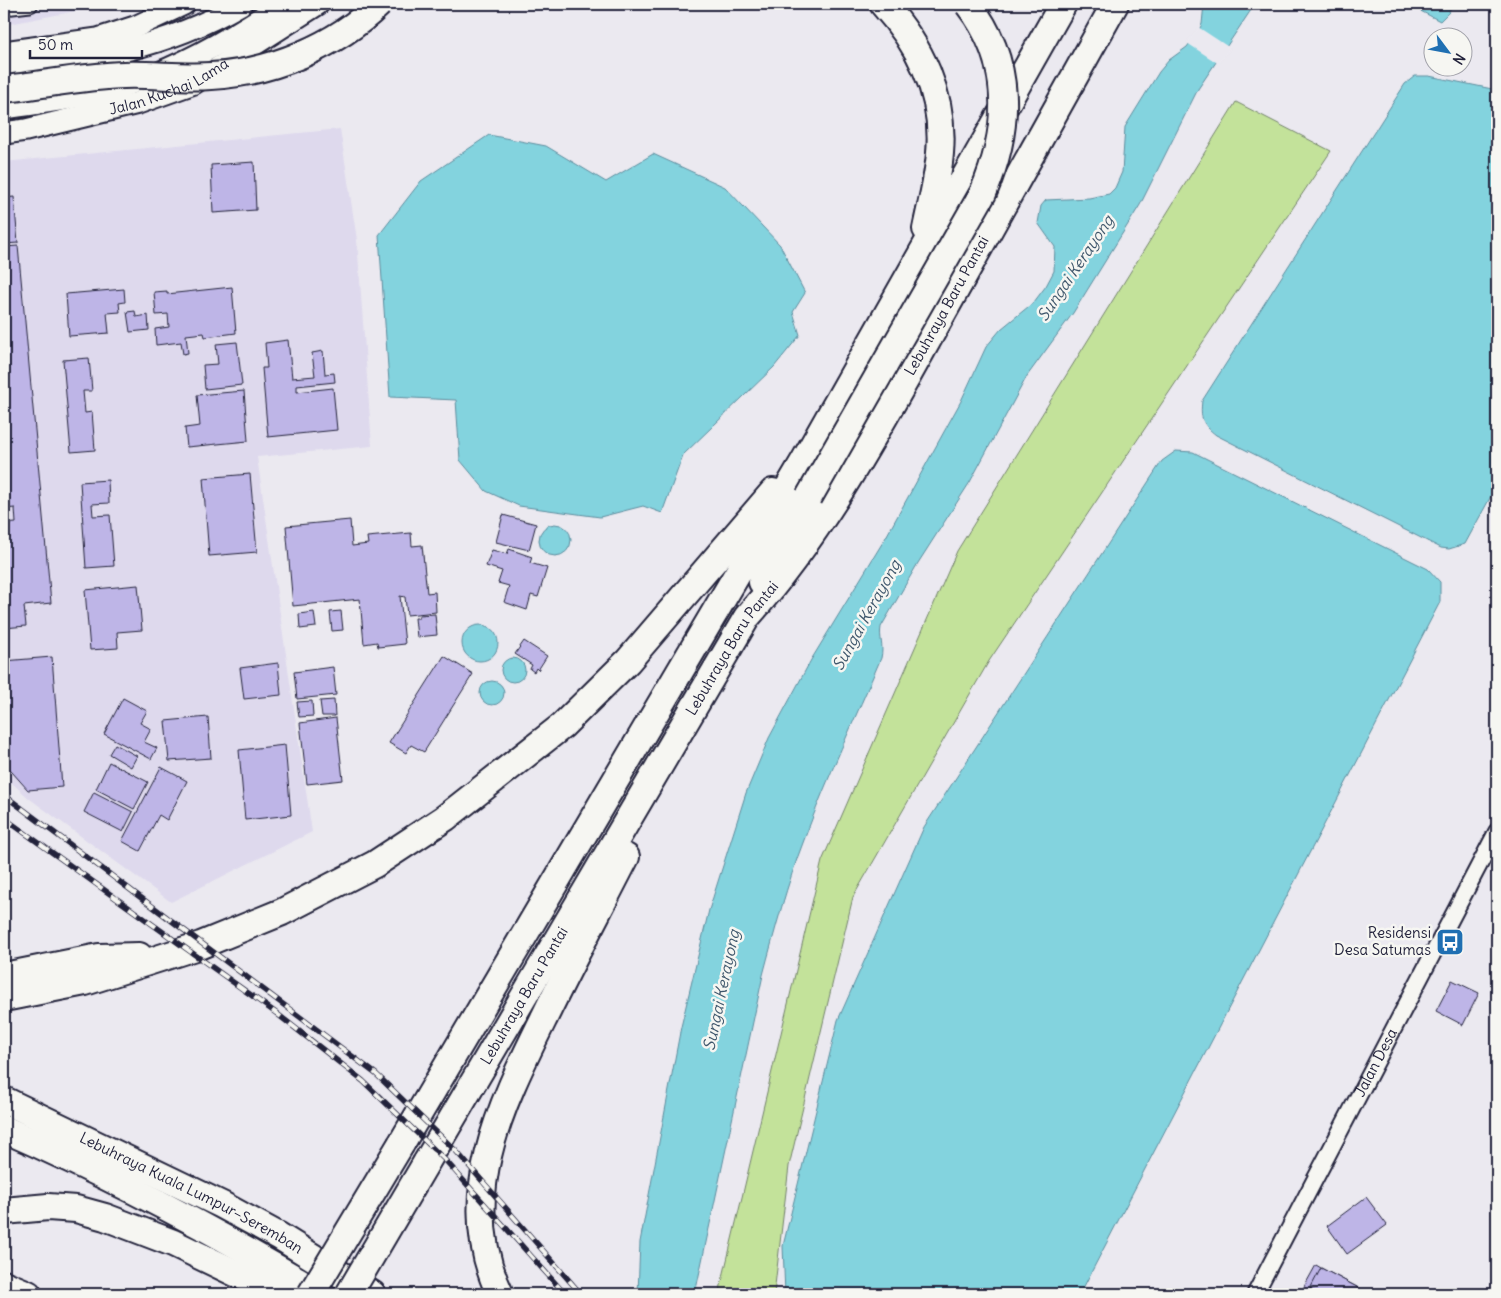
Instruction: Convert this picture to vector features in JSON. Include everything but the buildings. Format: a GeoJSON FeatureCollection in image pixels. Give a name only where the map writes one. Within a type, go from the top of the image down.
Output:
{"type":"FeatureCollection","features":[{"type":"Feature","properties":{"kind":"highway"},"geometry":{"type":"LineString","coordinates":[[4,89],[123,75],[212,76],[263,68],[304,53],[336,36],[368,14],[378,4]]}},
{"type":"Feature","properties":{"kind":"highway"},"geometry":{"type":"LineString","coordinates":[[883,4],[911,39],[924,62],[937,107],[940,151],[922,251]]}},
{"type":"Feature","properties":{"kind":"highway"},"geometry":{"type":"LineString","coordinates":[[747,617],[763,578],[978,202],[993,171],[1002,131],[1003,89],[997,55],[982,22],[968,4]]}},
{"type":"Feature","properties":{"kind":"highway"},"geometry":{"type":"LineString","coordinates":[[264,1260],[310,1294],[401,1144],[804,461],[1063,4]]}},
{"type":"Feature","properties":{"kind":"highway","name":"Lebuhraya Baru Pantai"},"geometry":{"type":"LineString","coordinates":[[349,1294],[747,617],[782,578],[832,506],[892,404],[1115,4]]}},
{"type":"Feature","properties":{"kind":"highway"},"geometry":{"type":"LineString","coordinates":[[4,998],[85,982],[172,954],[282,912],[375,864],[445,818],[562,726],[628,661],[758,506],[804,461]]}},
{"type":"Feature","properties":{"kind":"highway"},"geometry":{"type":"LineString","coordinates":[[500,1294],[488,1262],[483,1230],[482,1206],[485,1161],[494,1128],[527,1052],[633,843],[643,794]]}},
{"type":"Feature","properties":{"kind":"highway"},"geometry":{"type":"LineString","coordinates":[[4,976],[99,957],[172,954]]}},
{"type":"Feature","properties":{"kind":"highway","name":"Lebuhraya Kuala Lumpur–Seremban"},"geometry":{"type":"LineString","coordinates":[[4,1100],[222,1205],[279,1236],[372,1294]]}},
{"type":"Feature","properties":{"kind":"highway","name":"Lebuhraya Kuala Lumpur–Seremban"},"geometry":{"type":"LineString","coordinates":[[4,1129],[148,1196],[321,1294]]}},
{"type":"Feature","properties":{"kind":"highway"},"geometry":{"type":"LineString","coordinates":[[4,1211],[48,1207],[76,1209],[106,1216],[173,1242],[279,1294]]}},
{"type":"Feature","properties":{"kind":"highway"},"geometry":{"type":"LineString","coordinates":[[4,1284],[28,1294]]}},
{"type":"Feature","properties":{"kind":"main road"},"geometry":{"type":"LineString","coordinates":[[4,52],[98,39],[135,27],[184,4]]}},
{"type":"Feature","properties":{"kind":"main road"},"geometry":{"type":"LineString","coordinates":[[4,69],[82,60],[150,45],[194,29],[241,4]]}},
{"type":"Feature","properties":{"kind":"main road","name":"Jalan Kuchai Lama"},"geometry":{"type":"LineString","coordinates":[[4,108],[85,94],[137,81],[210,48],[282,4]]}},
{"type":"Feature","properties":{"kind":"main road","name":"Jalan Kuchai Lama"},"geometry":{"type":"LineString","coordinates":[[4,133],[26,130],[138,103],[194,84],[318,4]]}},
{"type":"Feature","properties":{"kind":"street"},"geometry":{"type":"LineString","coordinates":[[4,7],[30,4]]}},
{"type":"Feature","properties":{"kind":"street","name":"Jalan Desa"},"geometry":{"type":"LineString","coordinates":[[1255,1294],[1497,831]]}},
{"type":"Feature","properties":{"kind":"shaded area"},"geometry":{"type":"Polygon","coordinates":[[[4,4],[112,4],[4,25],[4,4]]]}},
{"type":"Feature","properties":{"kind":"shaded area"},"geometry":{"type":"Polygon","coordinates":[[[340,129],[357,240],[372,446],[257,457],[312,832],[171,902],[30,799],[4,776],[4,162],[340,129]]]}},
{"type":"Feature","properties":{"kind":"green space"},"geometry":{"type":"Polygon","coordinates":[[[1236,102],[1331,151],[989,661],[853,897],[789,1166],[774,1294],[719,1294],[822,861],[957,551],[1236,102]]]}},
{"type":"Feature","properties":{"kind":"water","name":"Sungai Kerayong"},"geometry":{"type":"Polygon","coordinates":[[[1204,4],[1255,4],[1198,89],[1140,205],[1073,313],[1027,376],[970,482],[918,563],[881,627],[881,658],[813,817],[792,873],[777,924],[763,975],[695,1294],[638,1294],[640,1242],[681,1027],[709,910],[746,793],[769,738],[811,660],[886,537],[961,401],[986,347],[1001,329],[1034,302],[1054,271],[1055,247],[1038,223],[1041,206],[1046,200],[1089,198],[1109,194],[1115,188],[1122,172],[1125,127],[1159,72],[1169,60],[1187,47],[1198,32],[1202,24],[1204,4]]]}},
{"type":"Feature","properties":{"kind":"water"},"geometry":{"type":"Polygon","coordinates":[[[1407,4],[1452,4],[1449,12],[1440,21],[1407,4]]]}},
{"type":"Feature","properties":{"kind":"water"},"geometry":{"type":"Polygon","coordinates":[[[1415,76],[1424,76],[1424,78],[1439,78],[1497,90],[1497,485],[1465,544],[1449,549],[1441,548],[1216,435],[1205,424],[1201,412],[1202,401],[1405,84],[1415,76]]]}},
{"type":"Feature","properties":{"kind":"water"},"geometry":{"type":"Polygon","coordinates":[[[489,135],[546,146],[606,182],[653,154],[725,187],[780,245],[805,293],[793,312],[800,335],[774,367],[683,455],[662,513],[643,506],[600,517],[519,506],[486,491],[460,460],[456,400],[390,397],[379,235],[421,181],[489,135]]]}},
{"type":"Feature","properties":{"kind":"water"},"geometry":{"type":"Polygon","coordinates":[[[1176,451],[1193,452],[1428,569],[1440,582],[1440,602],[1080,1294],[785,1294],[783,1246],[838,1020],[924,827],[1162,461],[1176,451]]]}},
{"type":"Feature","properties":{"kind":"water"},"geometry":{"type":"Polygon","coordinates":[[[555,524],[561,525],[566,529],[570,534],[570,546],[566,551],[561,555],[555,556],[549,555],[544,551],[540,546],[539,540],[540,534],[544,529],[549,525],[555,524]]]}},
{"type":"Feature","properties":{"kind":"water"},"geometry":{"type":"Polygon","coordinates":[[[480,625],[487,626],[493,630],[497,636],[497,650],[493,656],[487,660],[480,661],[473,660],[467,656],[463,650],[462,643],[463,636],[467,630],[473,626],[480,625]]]}},
{"type":"Feature","properties":{"kind":"water"},"geometry":{"type":"Polygon","coordinates":[[[513,658],[518,659],[524,665],[524,675],[518,681],[513,682],[508,681],[502,675],[501,670],[502,665],[508,659],[513,658]]]}},
{"type":"Feature","properties":{"kind":"water"},"geometry":{"type":"Polygon","coordinates":[[[492,681],[497,682],[503,688],[503,698],[497,704],[492,705],[487,704],[481,698],[480,693],[481,688],[487,682],[492,681]]]}},
{"type":"Feature","properties":{"kind":"pier"},"geometry":{"type":"Polygon","coordinates":[[[1198,27],[1230,48],[1219,64],[1187,43],[1198,27]]]}},
{"type":"Feature","properties":{"kind":"railway"},"geometry":{"type":"LineString","coordinates":[[4,795],[376,1074],[456,1151],[581,1294]]}},
{"type":"Feature","properties":{"kind":"railway"},"geometry":{"type":"LineString","coordinates":[[4,818],[276,1013],[363,1081],[446,1161],[565,1294]]}},
{"type":"Feature","properties":{"kind":"place","name":"Residensi Desa Satumas"},"geometry":{"type":"Point","coordinates":[1450,942]}}]}
